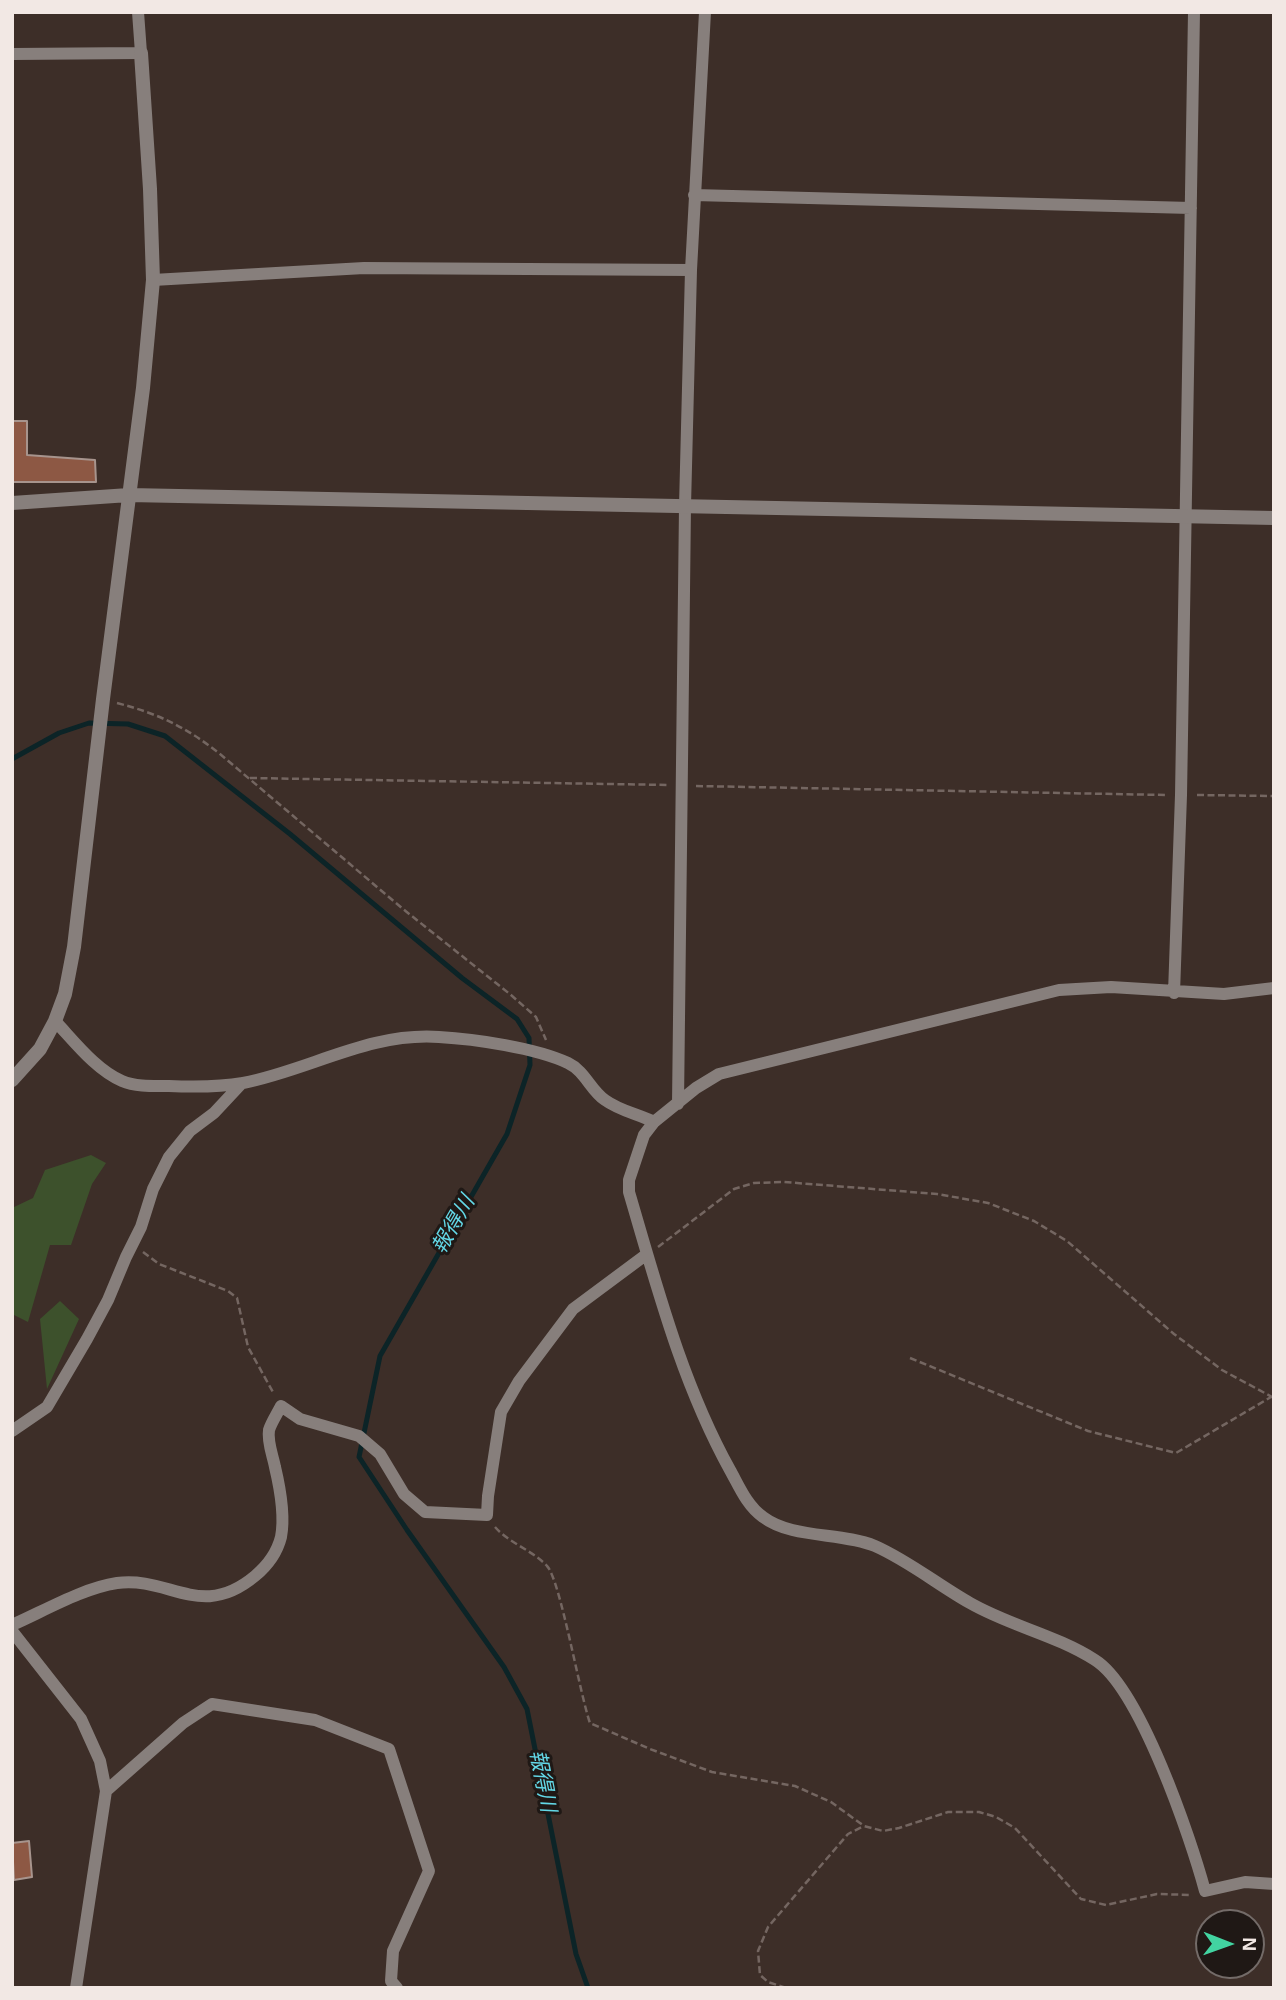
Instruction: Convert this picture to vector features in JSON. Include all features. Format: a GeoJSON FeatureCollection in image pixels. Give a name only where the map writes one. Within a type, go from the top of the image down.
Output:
{"type":"FeatureCollection","features":[{"type":"Feature","properties":{"kind":"street"},"geometry":{"type":"LineString","coordinates":[[12,1080],[40,1049],[55,1021],[65,994],[74,947],[143,388],[153,280],[138,12]]}},
{"type":"Feature","properties":{"kind":"street"},"geometry":{"type":"LineString","coordinates":[[678,1104],[685,506],[694,195],[705,12]]}},
{"type":"Feature","properties":{"kind":"street"},"geometry":{"type":"LineString","coordinates":[[1174,993],[1181,795],[1195,12]]}},
{"type":"Feature","properties":{"kind":"street"},"geometry":{"type":"LineString","coordinates":[[12,54],[141,52]]}},
{"type":"Feature","properties":{"kind":"street"},"geometry":{"type":"LineString","coordinates":[[694,195],[1191,208]]}},
{"type":"Feature","properties":{"kind":"street"},"geometry":{"type":"LineString","coordinates":[[153,280],[364,268],[691,270]]}},
{"type":"Feature","properties":{"kind":"street"},"geometry":{"type":"LineString","coordinates":[[12,503],[129,495],[1274,518]]}},
{"type":"Feature","properties":{"kind":"street"},"geometry":{"type":"LineString","coordinates":[[1274,988],[1224,994],[1111,987],[1059,990],[719,1074],[696,1088],[654,1122],[644,1135],[629,1180],[629,1192],[690,1388],[747,1501],[763,1517],[783,1527],[861,1540],[879,1548],[971,1604],[1064,1642],[1098,1661],[1112,1675],[1135,1708],[1194,1851],[1205,1891],[1245,1882],[1274,1884]]}},
{"type":"Feature","properties":{"kind":"street"},"geometry":{"type":"LineString","coordinates":[[55,1021],[100,1066],[123,1082],[140,1085],[242,1083],[351,1048],[398,1038],[438,1037],[500,1046],[571,1064],[587,1078],[603,1099],[654,1122]]}},
{"type":"Feature","properties":{"kind":"street"},"geometry":{"type":"LineString","coordinates":[[12,1431],[47,1408],[108,1300],[141,1227],[153,1189],[169,1157],[190,1131],[214,1113],[242,1083]]}},
{"type":"Feature","properties":{"kind":"street"},"geometry":{"type":"LineString","coordinates":[[76,1988],[106,1791],[100,1761],[81,1719],[12,1628],[92,1589],[118,1583],[198,1596],[218,1596],[238,1589],[257,1574],[272,1559],[281,1536],[281,1505],[269,1430],[281,1406],[300,1419],[359,1436],[380,1454],[404,1494],[425,1512],[487,1515],[501,1412],[519,1381],[573,1309],[648,1254]]}},
{"type":"Feature","properties":{"kind":"street"},"geometry":{"type":"LineString","coordinates":[[106,1791],[183,1723],[212,1704],[315,1720],[389,1749],[429,1871],[393,1951],[391,1981],[397,1988]]}},
{"type":"Feature","properties":{"kind":"path"},"geometry":{"type":"LineString","coordinates":[[103,699],[168,719],[192,733],[250,778],[403,909],[536,1017],[551,1057]]}},
{"type":"Feature","properties":{"kind":"path"},"geometry":{"type":"LineString","coordinates":[[250,778],[1274,796]]}},
{"type":"Feature","properties":{"kind":"path"},"geometry":{"type":"LineString","coordinates":[[648,1254],[734,1189],[754,1183],[784,1182],[937,1194],[988,1203],[1034,1221],[1067,1241],[1174,1334],[1222,1370],[1272,1397]]}},
{"type":"Feature","properties":{"kind":"path"},"geometry":{"type":"LineString","coordinates":[[132,1243],[159,1264],[229,1291],[237,1298],[248,1347],[281,1406]]}},
{"type":"Feature","properties":{"kind":"path"},"geometry":{"type":"LineString","coordinates":[[910,1358],[1088,1431],[1175,1453],[1272,1397]]}},
{"type":"Feature","properties":{"kind":"path"},"geometry":{"type":"LineString","coordinates":[[487,1515],[497,1529],[549,1567],[590,1723],[712,1772],[795,1786],[831,1802],[864,1826],[883,1831],[899,1829],[948,1812],[979,1812],[1015,1828],[1082,1899],[1106,1905],[1157,1894],[1192,1895],[1205,1891]]}},
{"type":"Feature","properties":{"kind":"path"},"geometry":{"type":"LineString","coordinates":[[786,1988],[768,1982],[760,1975],[758,1951],[768,1927],[848,1834],[864,1826]]}},
{"type":"Feature","properties":{"kind":"green space"},"geometry":{"type":"Polygon","coordinates":[[[91,1155],[106,1163],[92,1184],[71,1245],[50,1245],[28,1322],[12,1314],[12,1208],[33,1198],[45,1170],[91,1155]]]}},
{"type":"Feature","properties":{"kind":"green space"},"geometry":{"type":"Polygon","coordinates":[[[60,1301],[79,1319],[47,1389],[40,1319],[60,1301]]]}},
{"type":"Feature","properties":{"kind":"building"},"geometry":{"type":"Polygon","coordinates":[[[12,421],[27,421],[27,455],[95,460],[96,482],[12,482],[12,421]]]}},
{"type":"Feature","properties":{"kind":"building"},"geometry":{"type":"Polygon","coordinates":[[[29,1841],[32,1877],[14,1880],[12,1843],[29,1841]]]}},
{"type":"Feature","properties":{"kind":"waterway","name":"報得川"},"geometry":{"type":"LineString","coordinates":[[12,759],[59,733],[89,723],[128,724],[165,736],[290,834],[462,978],[517,1019],[529,1038],[530,1065],[507,1134],[380,1356],[359,1457],[504,1667],[527,1709],[576,1954],[588,1988]]}}]}
